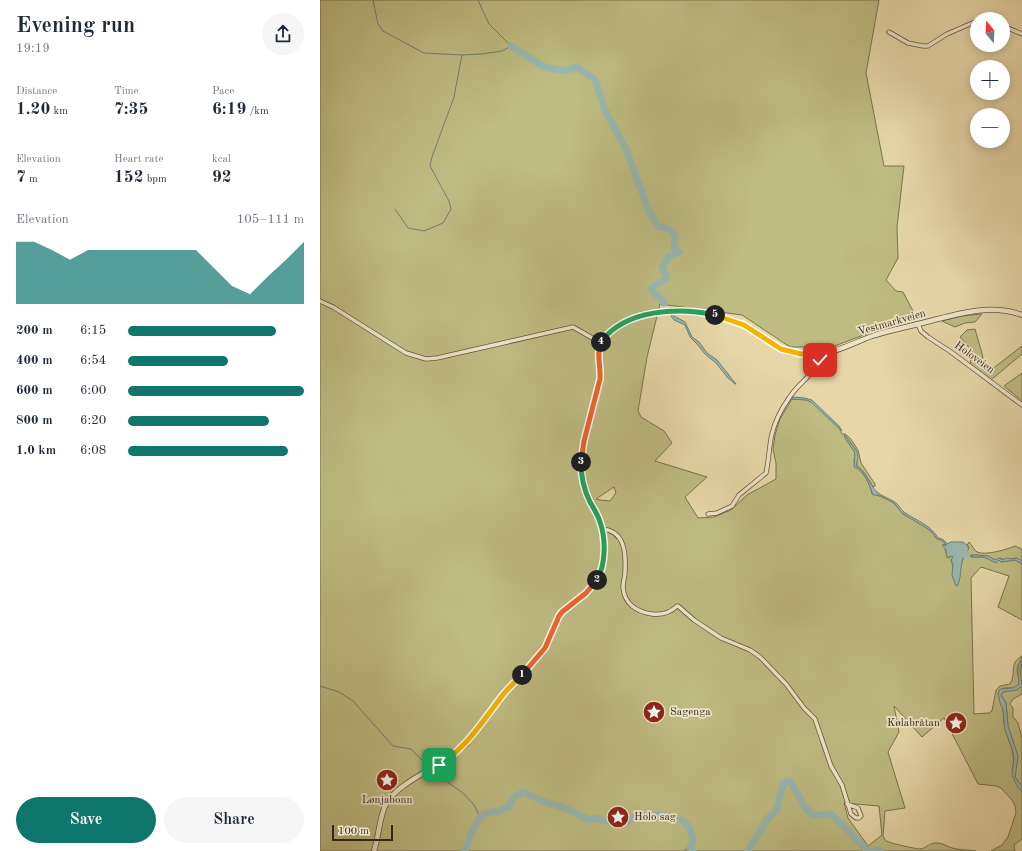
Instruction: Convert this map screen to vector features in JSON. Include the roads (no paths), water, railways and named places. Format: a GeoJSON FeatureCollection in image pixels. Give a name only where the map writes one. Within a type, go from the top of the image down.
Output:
{"type":"FeatureCollection","features":[{"type":"Feature","properties":{"kind":"street"},"geometry":{"type":"LineString","coordinates":[[889,32],[908,42],[928,46],[947,34],[970,24]]}},
{"type":"Feature","properties":{"kind":"street"},"geometry":{"type":"LineString","coordinates":[[1010,29],[1022,34]]}},
{"type":"Feature","properties":{"kind":"street"},"geometry":{"type":"LineString","coordinates":[[320,301],[406,353],[426,359],[573,327],[601,343],[598,354],[600,379],[584,441],[581,465],[586,491],[598,516],[602,529],[604,545],[602,567],[594,584],[586,593],[559,616],[545,648],[504,694],[466,743],[451,757],[405,785],[390,798],[385,809],[374,851]]}},
{"type":"Feature","properties":{"kind":"street","name":"Vestmarkveien"},"geometry":{"type":"LineString","coordinates":[[601,343],[613,330],[634,319],[656,313],[685,310],[709,314],[740,323],[755,331],[775,346],[788,352],[801,354],[822,354],[884,332],[962,313],[980,310],[1005,311],[1022,315]]}},
{"type":"Feature","properties":{"kind":"street","name":"Holoveien"},"geometry":{"type":"LineString","coordinates":[[918,324],[921,331],[928,337],[1022,404]]}},
{"type":"Feature","properties":{"kind":"street"},"geometry":{"type":"LineString","coordinates":[[708,514],[717,513],[732,506],[739,495],[766,473],[772,434],[779,416],[789,397],[814,371],[822,354]]}},
{"type":"Feature","properties":{"kind":"street"},"geometry":{"type":"LineString","coordinates":[[602,529],[616,533],[623,544],[625,571],[623,587],[629,604],[633,608],[645,613],[658,614],[666,613],[673,610],[677,606],[682,608],[694,620],[721,638],[750,650],[760,656],[786,684],[804,708],[815,719],[831,766],[842,785],[847,804],[852,814],[856,818],[859,818],[861,816],[858,808],[847,804]]}},
{"type":"Feature","properties":{"kind":"water"},"geometry":{"type":"Polygon","coordinates":[[[672,315],[685,322],[692,337],[699,342],[707,353],[717,360],[736,384],[728,378],[716,363],[705,354],[690,337],[685,325],[674,320],[671,316],[672,315]]]}},
{"type":"Feature","properties":{"kind":"water"},"geometry":{"type":"Polygon","coordinates":[[[792,397],[812,400],[839,426],[842,431],[811,402],[807,400],[792,399],[792,397]]]}},
{"type":"Feature","properties":{"kind":"water"},"geometry":{"type":"Polygon","coordinates":[[[845,435],[857,452],[858,457],[856,466],[865,474],[877,492],[895,502],[904,512],[927,526],[938,538],[942,539],[948,544],[950,542],[963,542],[967,545],[969,549],[963,557],[960,578],[957,586],[952,575],[953,563],[951,560],[953,557],[951,556],[947,558],[946,550],[942,545],[943,544],[946,546],[946,544],[937,539],[931,531],[902,513],[894,503],[879,495],[873,495],[869,483],[864,475],[854,467],[855,453],[844,436],[845,435]]]}},
{"type":"Feature","properties":{"kind":"water"},"geometry":{"type":"Polygon","coordinates":[[[970,556],[988,556],[995,560],[999,558],[1003,560],[1006,558],[1017,558],[1022,561],[1022,564],[1015,560],[1001,562],[999,560],[996,563],[984,557],[970,556]]]}},
{"type":"Feature","properties":{"kind":"water"},"geometry":{"type":"Polygon","coordinates":[[[1022,659],[1020,670],[1022,686],[1017,690],[1003,692],[1001,695],[1006,703],[1008,726],[1018,756],[1015,777],[1022,786],[1022,792],[1017,786],[1012,775],[1014,758],[1013,752],[1005,730],[1003,710],[998,693],[1000,689],[1013,688],[1019,684],[1018,668],[1022,659]]]}},
{"type":"Feature","properties":{"kind":"waterway"},"geometry":{"type":"LineString","coordinates":[[373,0],[378,24],[383,31],[424,53],[462,55],[481,54],[502,51],[511,46],[489,24],[478,0]]}},
{"type":"Feature","properties":{"kind":"waterway"},"geometry":{"type":"LineString","coordinates":[[511,46],[544,67],[565,71],[577,67],[595,80],[605,110],[626,149],[649,212],[658,226],[669,229],[675,235],[674,248],[679,252],[668,257],[662,268],[666,274],[666,279],[651,289],[653,293],[664,303]]}},
{"type":"Feature","properties":{"kind":"waterway"},"geometry":{"type":"LineString","coordinates":[[395,209],[408,228],[424,231],[443,223],[451,209],[449,201],[430,166],[454,97],[462,55]]}},
{"type":"Feature","properties":{"kind":"waterway"},"geometry":{"type":"LineString","coordinates":[[320,686],[339,692],[353,701],[393,746],[411,749],[427,765]]}},
{"type":"Feature","properties":{"kind":"waterway"},"geometry":{"type":"LineString","coordinates":[[434,772],[464,794],[474,805],[480,817]]}},
{"type":"Feature","properties":{"kind":"waterway"},"geometry":{"type":"LineString","coordinates":[[748,851],[768,818],[776,811],[783,784],[788,781],[791,782],[804,806],[813,815],[831,814],[868,851]]}},
{"type":"Feature","properties":{"kind":"waterway"},"geometry":{"type":"LineString","coordinates":[[465,851],[470,836],[480,817],[487,813],[499,811],[509,806],[512,799],[523,792],[543,801],[568,809],[589,820],[597,818],[607,822],[620,823],[627,822],[642,815],[675,817],[680,819],[689,827],[692,833],[693,841],[690,846],[693,851]]}},
{"type":"Feature","properties":{"kind":"waterway"},"geometry":{"type":"LineString","coordinates":[[684,851],[690,846]]}},
{"type":"Feature","properties":{"kind":"waterway"},"geometry":{"type":"LineString","coordinates":[[873,851],[880,851]]}},
{"type":"Feature","properties":{"kind":"place","name":"Sagenga"},"geometry":{"type":"Point","coordinates":[654,712]}},
{"type":"Feature","properties":{"kind":"place","name":"Kølabråtan"},"geometry":{"type":"Point","coordinates":[956,723]}},
{"type":"Feature","properties":{"kind":"place","name":"Lønjabonn"},"geometry":{"type":"Point","coordinates":[387,780]}},
{"type":"Feature","properties":{"kind":"place","name":"Holo sag"},"geometry":{"type":"Point","coordinates":[618,817]}}]}
